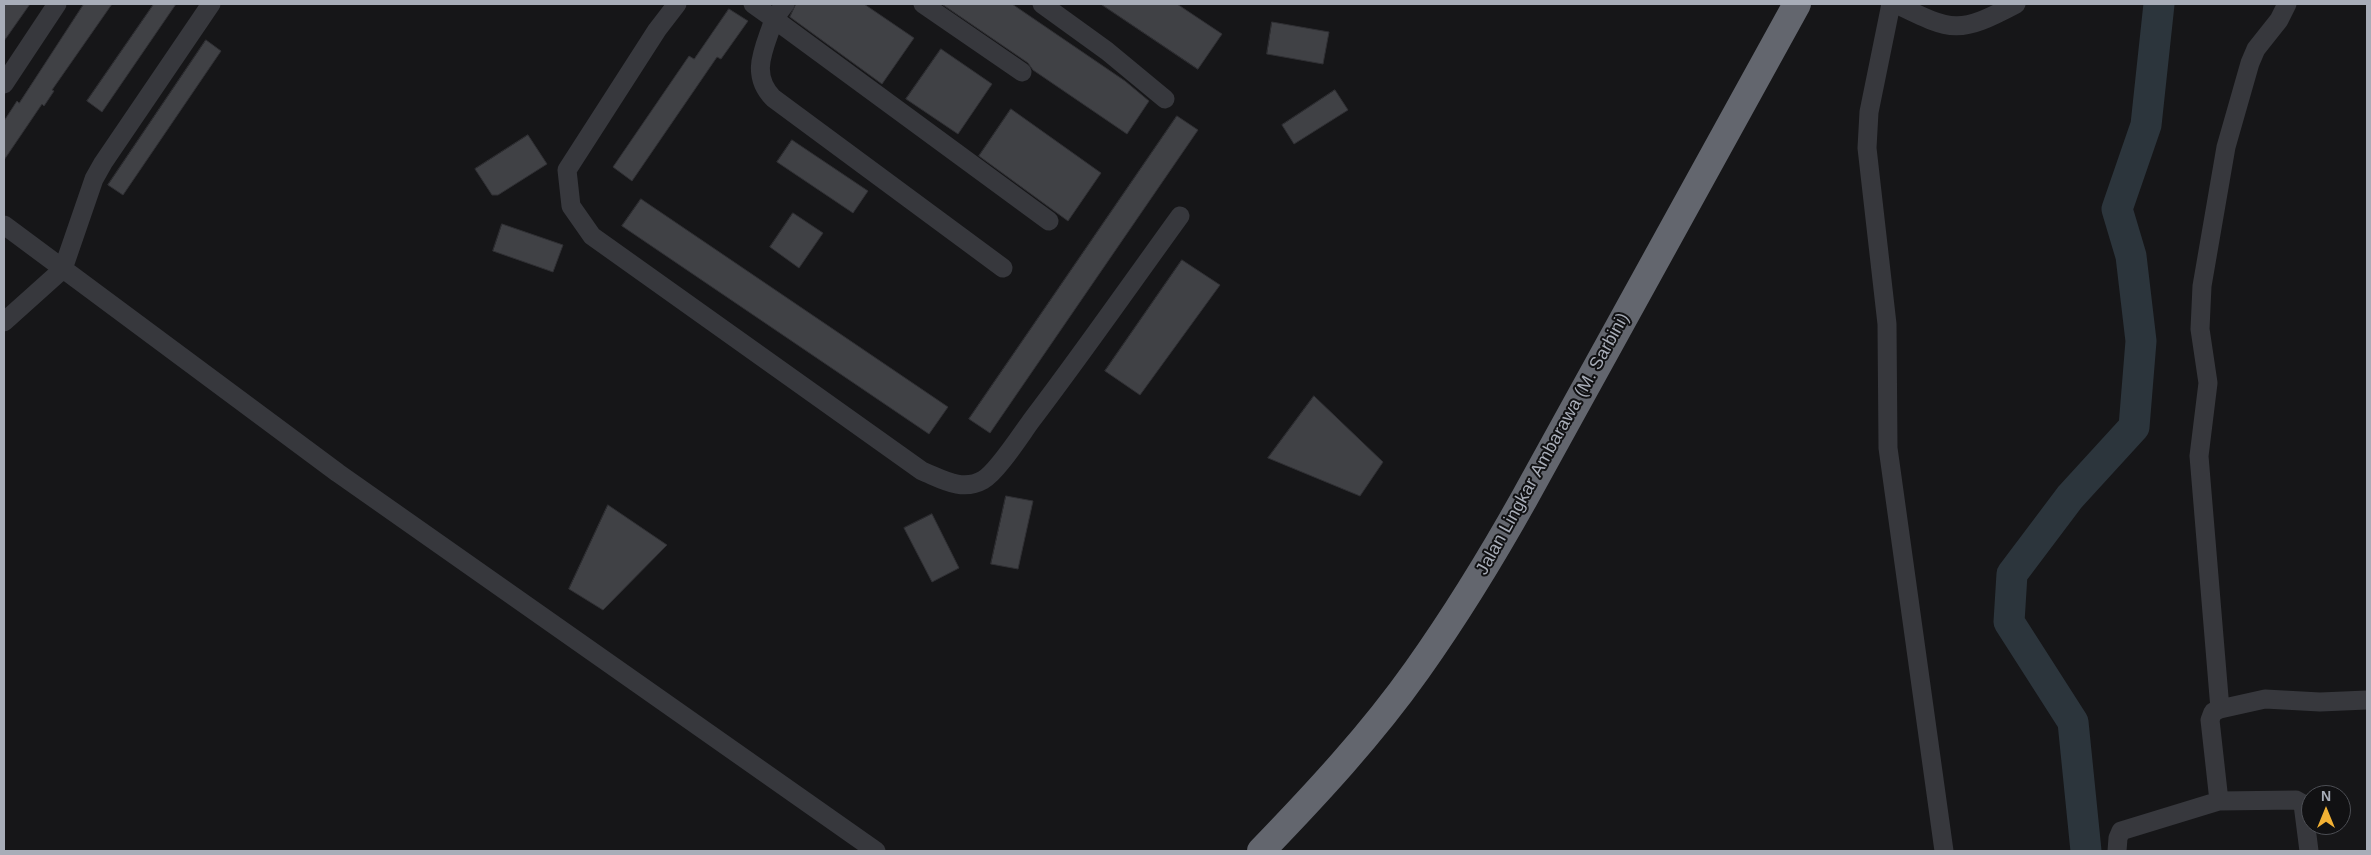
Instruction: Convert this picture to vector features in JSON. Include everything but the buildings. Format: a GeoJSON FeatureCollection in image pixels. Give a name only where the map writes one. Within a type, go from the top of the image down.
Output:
{"type":"FeatureCollection","features":[{"type":"Feature","properties":{"kind":"highway","name":"Jalan Lingkar Ambarawa (M. Sarbini)"},"geometry":{"type":"LineString","coordinates":[[1261,851],[1351,754],[1417,671],[1482,572],[1524,500],[1797,4]]}},
{"type":"Feature","properties":{"kind":"street"},"geometry":{"type":"LineString","coordinates":[[4,84],[57,4]]}},
{"type":"Feature","properties":{"kind":"street"},"geometry":{"type":"LineString","coordinates":[[4,322],[63,269],[94,179],[211,4]]}},
{"type":"Feature","properties":{"kind":"street"},"geometry":{"type":"LineString","coordinates":[[677,4],[656,30],[567,170],[571,206],[592,236],[922,471],[954,484],[968,485],[984,480],[1003,458],[1083,352],[1180,216]]}},
{"type":"Feature","properties":{"kind":"street"},"geometry":{"type":"LineString","coordinates":[[753,4],[1049,221]]}},
{"type":"Feature","properties":{"kind":"street"},"geometry":{"type":"LineString","coordinates":[[785,4],[774,19],[760,58],[763,88],[773,98],[1003,268]]}},
{"type":"Feature","properties":{"kind":"street"},"geometry":{"type":"LineString","coordinates":[[923,4],[1022,72]]}},
{"type":"Feature","properties":{"kind":"street"},"geometry":{"type":"LineString","coordinates":[[1042,4],[1107,51],[1165,99]]}},
{"type":"Feature","properties":{"kind":"street"},"geometry":{"type":"LineString","coordinates":[[1891,4],[1869,112],[1867,148],[1887,324],[1888,448],[1944,851]]}},
{"type":"Feature","properties":{"kind":"street"},"geometry":{"type":"LineString","coordinates":[[1896,4],[1935,23],[1951,26],[1969,25],[1989,19],[2016,4]]}},
{"type":"Feature","properties":{"kind":"street"},"geometry":{"type":"LineString","coordinates":[[2220,709],[2199,456],[2208,383],[2200,329],[2202,286],[2226,147],[2250,63],[2256,49],[2279,20],[2287,4]]}},
{"type":"Feature","properties":{"kind":"street"},"geometry":{"type":"LineString","coordinates":[[4,225],[338,473],[876,851]]}},
{"type":"Feature","properties":{"kind":"street"},"geometry":{"type":"LineString","coordinates":[[2220,801],[2210,720],[2213,712],[2265,699],[2320,702],[2367,700]]}},
{"type":"Feature","properties":{"kind":"street"},"geometry":{"type":"LineString","coordinates":[[2117,851],[2118,838],[2122,831],[2220,801],[2302,802],[2309,851]]}},
{"type":"Feature","properties":{"kind":"waterway"},"geometry":{"type":"LineString","coordinates":[[2086,851],[2073,722],[2009,622],[2012,574],[2070,497],[2134,427],[2141,341],[2131,256],[2117,209],[2146,125],[2159,4]]}}]}
